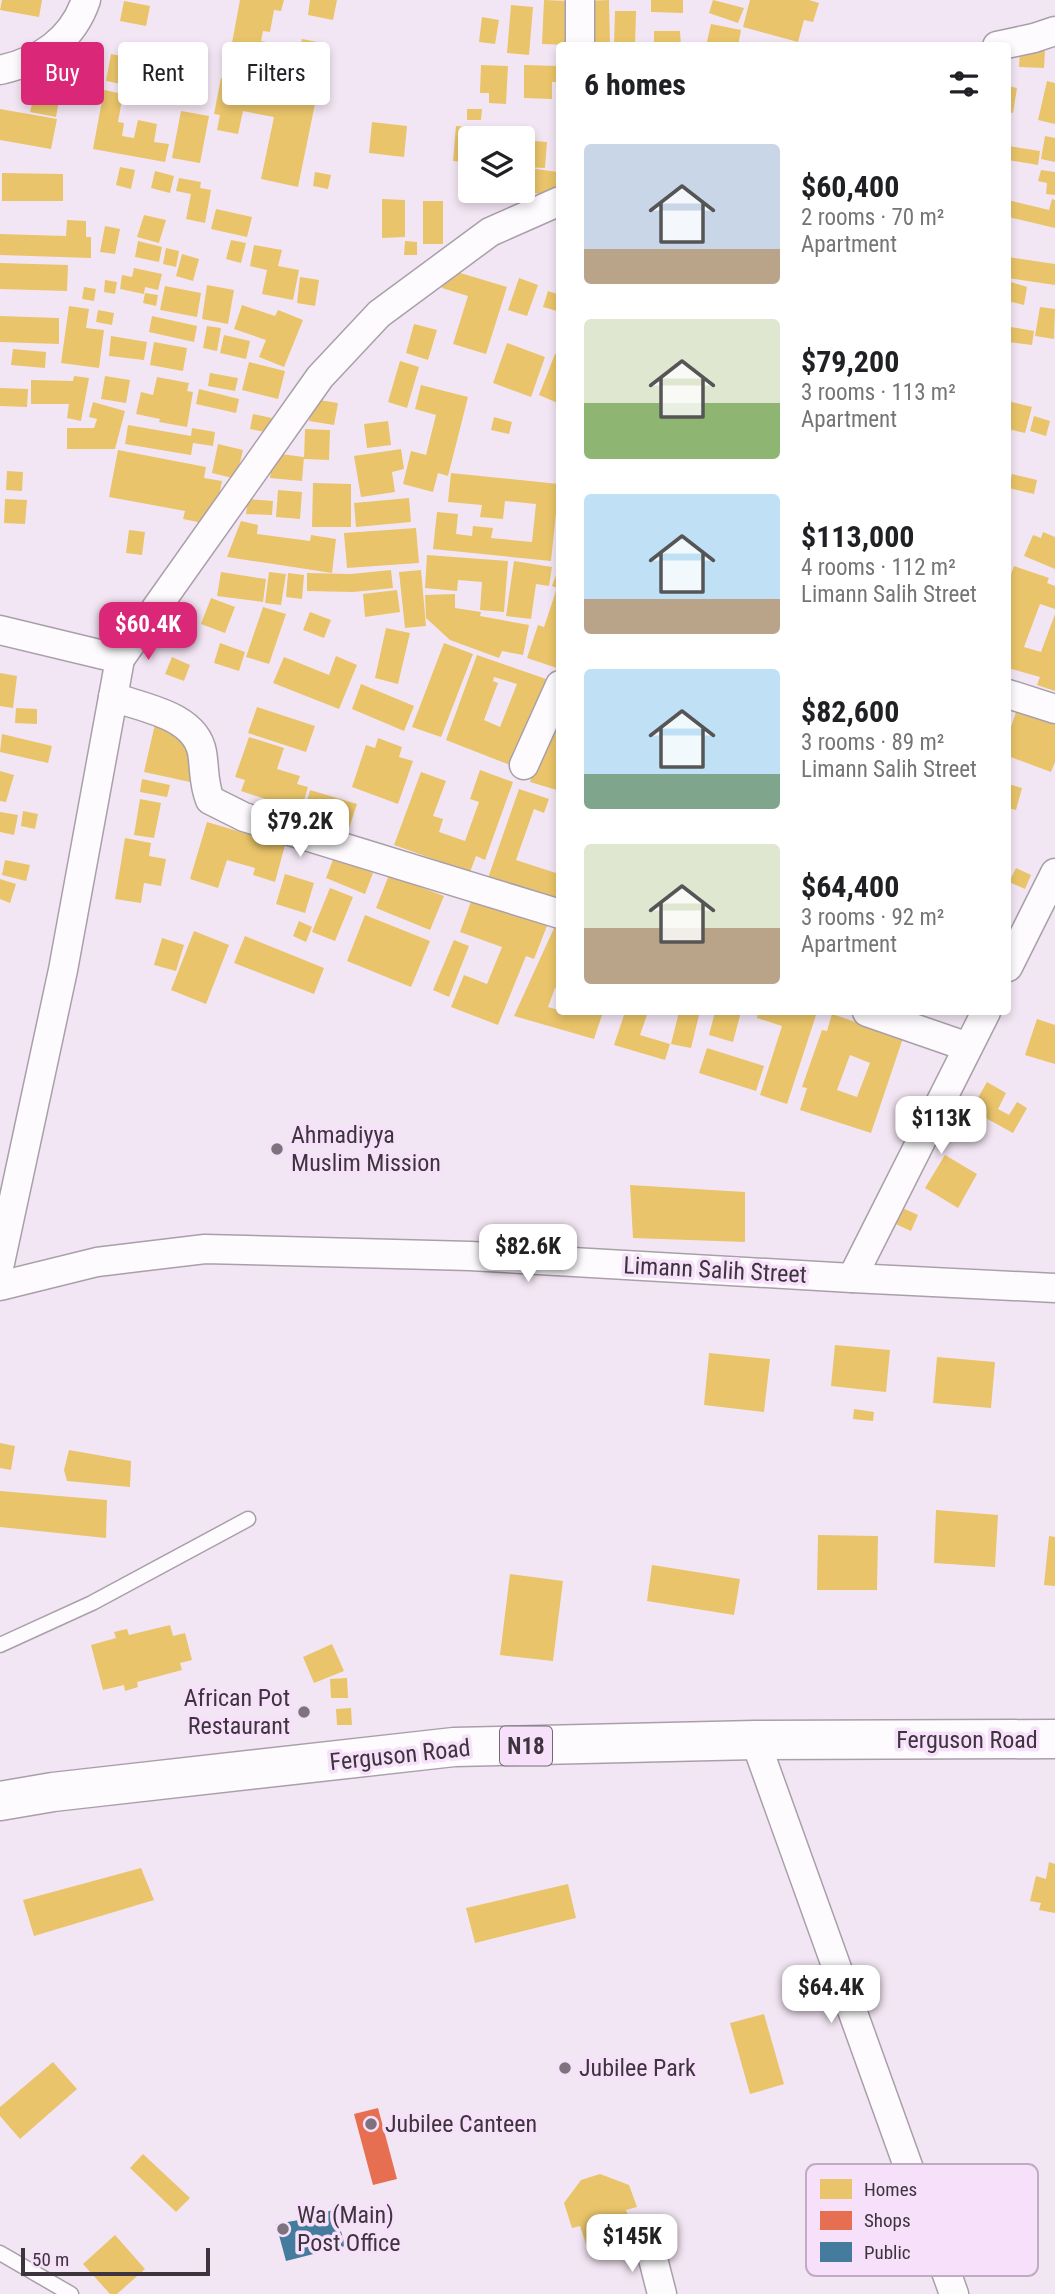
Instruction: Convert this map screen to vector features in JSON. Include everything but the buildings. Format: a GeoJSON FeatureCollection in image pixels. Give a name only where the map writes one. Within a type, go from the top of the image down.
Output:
{"type":"FeatureCollection","features":[{"type":"Feature","properties":{"kind":"highway","name":"Ferguson Road"},"geometry":{"type":"LineString","coordinates":[[0,1801],[53,1792],[454,1747],[755,1740],[1055,1739]]}},
{"type":"Feature","properties":{"kind":"street"},"geometry":{"type":"LineString","coordinates":[[0,70],[26,64],[64,40],[86,0]]}},
{"type":"Feature","properties":{"kind":"street"},"geometry":{"type":"LineString","coordinates":[[580,0],[580,42]]}},
{"type":"Feature","properties":{"kind":"street"},"geometry":{"type":"LineString","coordinates":[[1011,43],[1055,31]]}},
{"type":"Feature","properties":{"kind":"street"},"geometry":{"type":"LineString","coordinates":[[0,1262],[63,970],[120,659],[320,377],[379,314],[490,232],[556,203]]}},
{"type":"Feature","properties":{"kind":"street"},"geometry":{"type":"LineString","coordinates":[[0,630],[120,659]]}},
{"type":"Feature","properties":{"kind":"street"},"geometry":{"type":"LineString","coordinates":[[524,765],[556,694]]}},
{"type":"Feature","properties":{"kind":"street"},"geometry":{"type":"LineString","coordinates":[[1011,695],[1055,709]]}},
{"type":"Feature","properties":{"kind":"street"},"geometry":{"type":"LineString","coordinates":[[113,697],[181,721],[195,733],[202,750],[204,785],[210,800],[244,817],[556,913]]}},
{"type":"Feature","properties":{"kind":"street"},"geometry":{"type":"LineString","coordinates":[[1011,961],[1055,873]]}},
{"type":"Feature","properties":{"kind":"street"},"geometry":{"type":"LineString","coordinates":[[876,1015],[968,1047]]}},
{"type":"Feature","properties":{"kind":"street"},"geometry":{"type":"LineString","coordinates":[[852,1278],[984,1015]]}},
{"type":"Feature","properties":{"kind":"street","name":"Limann Salih Street"},"geometry":{"type":"LineString","coordinates":[[0,1286],[97,1262],[205,1249],[470,1256],[1055,1288]]}},
{"type":"Feature","properties":{"kind":"street"},"geometry":{"type":"LineString","coordinates":[[755,1740],[907,2164]]}},
{"type":"Feature","properties":{"kind":"street"},"geometry":{"type":"LineString","coordinates":[[649,2243],[662,2294]]}},
{"type":"Feature","properties":{"kind":"street"},"geometry":{"type":"LineString","coordinates":[[948,2276],[954,2294]]}},
{"type":"Feature","properties":{"kind":"lane"},"geometry":{"type":"LineString","coordinates":[[0,1646],[92,1602],[248,1519]]}},
{"type":"Feature","properties":{"kind":"lane"},"geometry":{"type":"LineString","coordinates":[[0,2253],[71,2294]]}},
{"type":"Feature","properties":{"kind":"place","name":"Ahmadiyya Muslim Mission"},"geometry":{"type":"Point","coordinates":[277,1149]}},
{"type":"Feature","properties":{"kind":"place","name":"African Pot Restaurant"},"geometry":{"type":"Point","coordinates":[304,1712]}},
{"type":"Feature","properties":{"kind":"place","name":"Jubilee Park"},"geometry":{"type":"Point","coordinates":[565,2068]}},
{"type":"Feature","properties":{"kind":"place","name":"Jubilee Canteen"},"geometry":{"type":"Point","coordinates":[371,2124]}},
{"type":"Feature","properties":{"kind":"place","name":"Wa (Main) Post Office"},"geometry":{"type":"Point","coordinates":[283,2229]}}]}
